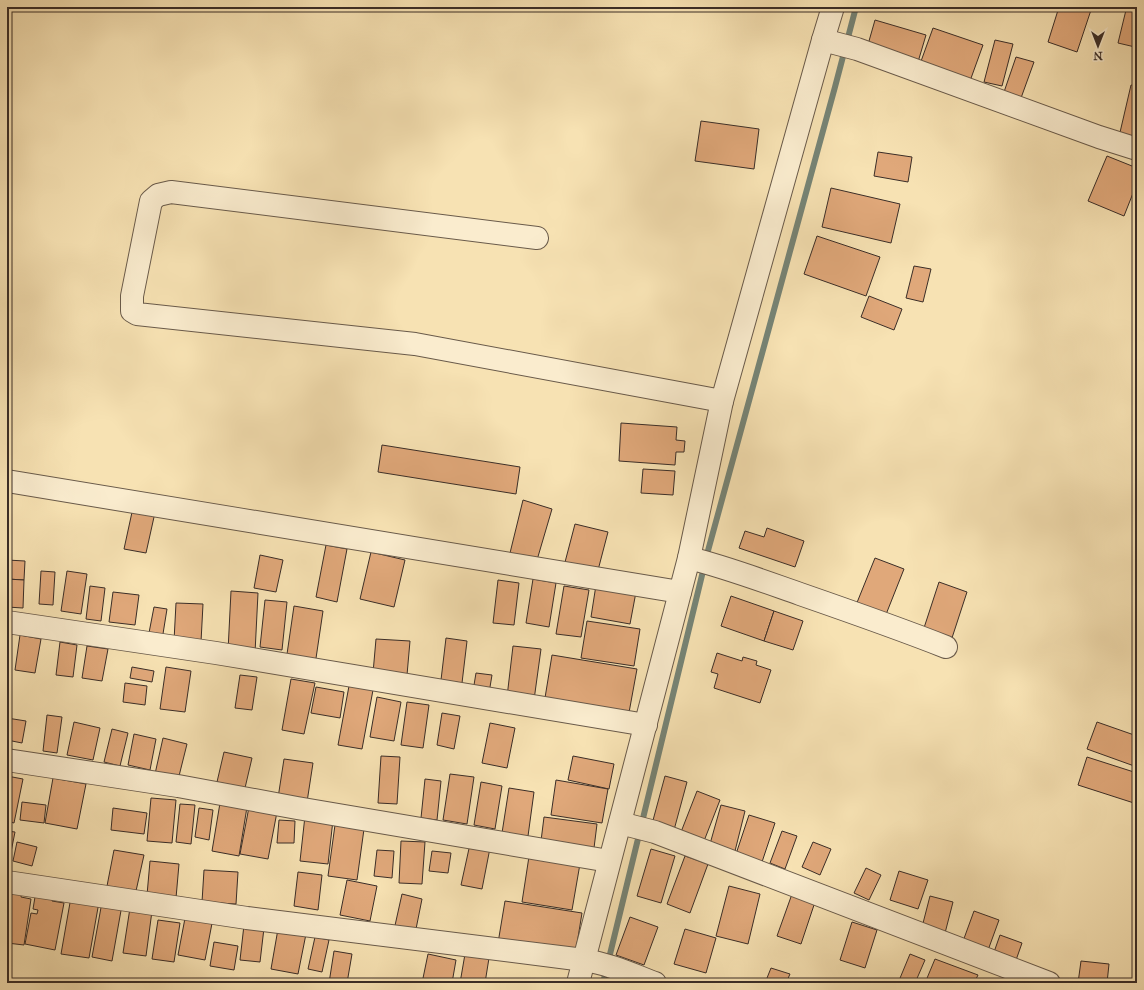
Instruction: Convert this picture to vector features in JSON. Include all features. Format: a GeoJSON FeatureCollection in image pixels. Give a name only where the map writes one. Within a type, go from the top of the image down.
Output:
{"type":"FeatureCollection","features":[{"type":"Feature","properties":{"kind":"street"},"geometry":{"type":"LineString","coordinates":[[578,983],[600,964],[609,861],[626,825],[646,725],[680,592],[699,561],[722,401],[829,41],[833,7]]}},
{"type":"Feature","properties":{"kind":"street"},"geometry":{"type":"LineString","coordinates":[[829,41],[857,49],[1137,149]]}},
{"type":"Feature","properties":{"kind":"street"},"geometry":{"type":"LineString","coordinates":[[537,238],[171,192],[158,195],[151,201],[132,296],[132,311],[138,314],[414,344],[722,401]]}},
{"type":"Feature","properties":{"kind":"street"},"geometry":{"type":"LineString","coordinates":[[7,481],[680,592]]}},
{"type":"Feature","properties":{"kind":"street"},"geometry":{"type":"LineString","coordinates":[[699,561],[906,631],[946,647]]}},
{"type":"Feature","properties":{"kind":"street"},"geometry":{"type":"LineString","coordinates":[[7,622],[216,653],[646,725]]}},
{"type":"Feature","properties":{"kind":"street"},"geometry":{"type":"LineString","coordinates":[[7,760],[178,786],[297,808],[609,861]]}},
{"type":"Feature","properties":{"kind":"street"},"geometry":{"type":"LineString","coordinates":[[626,825],[655,832],[1049,983]]}},
{"type":"Feature","properties":{"kind":"street"},"geometry":{"type":"LineString","coordinates":[[7,882],[247,918],[600,964],[655,983]]}},
{"type":"Feature","properties":{"kind":"building"},"geometry":{"type":"Polygon","coordinates":[[[1059,7],[1092,7],[1077,52],[1048,42],[1059,7]]]}},
{"type":"Feature","properties":{"kind":"building"},"geometry":{"type":"Polygon","coordinates":[[[1126,10],[1137,12],[1137,37],[1135,47],[1118,43],[1126,10]]]}},
{"type":"Feature","properties":{"kind":"building"},"geometry":{"type":"Polygon","coordinates":[[[875,20],[926,35],[918,62],[867,48],[875,20]]]}},
{"type":"Feature","properties":{"kind":"building"},"geometry":{"type":"Polygon","coordinates":[[[933,28],[983,45],[970,81],[920,64],[933,28]]]}},
{"type":"Feature","properties":{"kind":"building"},"geometry":{"type":"Polygon","coordinates":[[[995,40],[1013,44],[1002,86],[984,82],[995,40]]]}},
{"type":"Feature","properties":{"kind":"building"},"geometry":{"type":"Polygon","coordinates":[[[1016,57],[1034,62],[1021,98],[1004,92],[1016,57]]]}},
{"type":"Feature","properties":{"kind":"building"},"geometry":{"type":"Polygon","coordinates":[[[1131,85],[1137,86],[1137,146],[1118,141],[1131,85]]]}},
{"type":"Feature","properties":{"kind":"building"},"geometry":{"type":"Polygon","coordinates":[[[701,121],[759,129],[754,169],[695,161],[701,121]]]}},
{"type":"Feature","properties":{"kind":"building"},"geometry":{"type":"Polygon","coordinates":[[[878,152],[912,157],[908,182],[874,176],[878,152]]]}},
{"type":"Feature","properties":{"kind":"building"},"geometry":{"type":"Polygon","coordinates":[[[1107,156],[1137,168],[1137,183],[1124,216],[1088,201],[1107,156]]]}},
{"type":"Feature","properties":{"kind":"building"},"geometry":{"type":"Polygon","coordinates":[[[831,188],[900,204],[891,243],[822,227],[831,188]]]}},
{"type":"Feature","properties":{"kind":"building"},"geometry":{"type":"Polygon","coordinates":[[[817,236],[880,257],[866,296],[804,274],[817,236]]]}},
{"type":"Feature","properties":{"kind":"building"},"geometry":{"type":"Polygon","coordinates":[[[914,266],[931,269],[923,302],[906,298],[914,266]]]}},
{"type":"Feature","properties":{"kind":"building"},"geometry":{"type":"Polygon","coordinates":[[[869,296],[902,309],[894,330],[861,317],[869,296]]]}},
{"type":"Feature","properties":{"kind":"building"},"geometry":{"type":"Polygon","coordinates":[[[621,423],[677,427],[676,440],[685,441],[684,452],[676,452],[675,465],[619,461],[621,423]]]}},
{"type":"Feature","properties":{"kind":"building"},"geometry":{"type":"Polygon","coordinates":[[[382,445],[520,467],[516,494],[378,472],[382,445]]]}},
{"type":"Feature","properties":{"kind":"building"},"geometry":{"type":"Polygon","coordinates":[[[643,469],[675,471],[673,495],[641,493],[643,469]]]}},
{"type":"Feature","properties":{"kind":"building"},"geometry":{"type":"Polygon","coordinates":[[[523,500],[552,509],[537,560],[510,553],[523,500]]]}},
{"type":"Feature","properties":{"kind":"building"},"geometry":{"type":"Polygon","coordinates":[[[134,503],[156,508],[146,553],[124,549],[134,503]]]}},
{"type":"Feature","properties":{"kind":"building"},"geometry":{"type":"Polygon","coordinates":[[[575,524],[608,532],[597,574],[564,566],[575,524]]]}},
{"type":"Feature","properties":{"kind":"building"},"geometry":{"type":"Polygon","coordinates":[[[767,528],[804,541],[795,567],[739,548],[745,531],[764,537],[767,528]]]}},
{"type":"Feature","properties":{"kind":"building"},"geometry":{"type":"Polygon","coordinates":[[[326,545],[347,549],[337,602],[316,597],[326,545]]]}},
{"type":"Feature","properties":{"kind":"building"},"geometry":{"type":"Polygon","coordinates":[[[371,552],[405,560],[394,607],[360,599],[371,552]]]}},
{"type":"Feature","properties":{"kind":"building"},"geometry":{"type":"Polygon","coordinates":[[[260,555],[283,560],[276,592],[254,588],[260,555]]]}},
{"type":"Feature","properties":{"kind":"building"},"geometry":{"type":"Polygon","coordinates":[[[875,558],[904,569],[883,622],[854,610],[875,558]]]}},
{"type":"Feature","properties":{"kind":"building"},"geometry":{"type":"Polygon","coordinates":[[[7,560],[25,561],[24,580],[7,579],[7,560]]]}},
{"type":"Feature","properties":{"kind":"building"},"geometry":{"type":"Polygon","coordinates":[[[41,571],[55,572],[53,605],[39,604],[41,571]]]}},
{"type":"Feature","properties":{"kind":"building"},"geometry":{"type":"Polygon","coordinates":[[[67,571],[87,574],[81,614],[61,611],[67,571]]]}},
{"type":"Feature","properties":{"kind":"building"},"geometry":{"type":"Polygon","coordinates":[[[7,579],[24,580],[23,608],[7,607],[7,579]]]}},
{"type":"Feature","properties":{"kind":"building"},"geometry":{"type":"Polygon","coordinates":[[[533,579],[556,583],[549,627],[526,623],[533,579]]]}},
{"type":"Feature","properties":{"kind":"building"},"geometry":{"type":"Polygon","coordinates":[[[498,580],[519,583],[514,625],[493,623],[498,580]]]}},
{"type":"Feature","properties":{"kind":"building"},"geometry":{"type":"Polygon","coordinates":[[[939,582],[967,592],[950,644],[922,634],[939,582]]]}},
{"type":"Feature","properties":{"kind":"building"},"geometry":{"type":"Polygon","coordinates":[[[596,585],[636,592],[630,624],[591,617],[596,585]]]}},
{"type":"Feature","properties":{"kind":"building"},"geometry":{"type":"Polygon","coordinates":[[[90,586],[105,588],[101,621],[86,619],[90,586]]]}},
{"type":"Feature","properties":{"kind":"building"},"geometry":{"type":"Polygon","coordinates":[[[564,586],[589,590],[581,637],[556,634],[564,586]]]}},
{"type":"Feature","properties":{"kind":"building"},"geometry":{"type":"Polygon","coordinates":[[[231,591],[258,593],[255,653],[228,651],[231,591]]]}},
{"type":"Feature","properties":{"kind":"building"},"geometry":{"type":"Polygon","coordinates":[[[113,592],[139,595],[135,625],[109,622],[113,592]]]}},
{"type":"Feature","properties":{"kind":"building"},"geometry":{"type":"Polygon","coordinates":[[[731,596],[774,611],[764,641],[721,626],[731,596]]]}},
{"type":"Feature","properties":{"kind":"building"},"geometry":{"type":"Polygon","coordinates":[[[265,600],[287,602],[282,650],[260,647],[265,600]]]}},
{"type":"Feature","properties":{"kind":"building"},"geometry":{"type":"Polygon","coordinates":[[[176,603],[203,604],[201,642],[174,641],[176,603]]]}},
{"type":"Feature","properties":{"kind":"building"},"geometry":{"type":"Polygon","coordinates":[[[294,606],[323,611],[315,665],[286,661],[294,606]]]}},
{"type":"Feature","properties":{"kind":"building"},"geometry":{"type":"Polygon","coordinates":[[[154,607],[167,609],[162,640],[148,638],[154,607]]]}},
{"type":"Feature","properties":{"kind":"building"},"geometry":{"type":"Polygon","coordinates":[[[774,611],[803,621],[793,650],[764,641],[774,611]]]}},
{"type":"Feature","properties":{"kind":"building"},"geometry":{"type":"Polygon","coordinates":[[[587,621],[640,629],[634,666],[581,658],[587,621]]]}},
{"type":"Feature","properties":{"kind":"building"},"geometry":{"type":"Polygon","coordinates":[[[20,635],[41,639],[35,673],[15,670],[20,635]]]}},
{"type":"Feature","properties":{"kind":"building"},"geometry":{"type":"Polygon","coordinates":[[[446,638],[467,641],[462,683],[441,680],[446,638]]]}},
{"type":"Feature","properties":{"kind":"building"},"geometry":{"type":"Polygon","coordinates":[[[376,639],[410,641],[407,675],[373,673],[376,639]]]}},
{"type":"Feature","properties":{"kind":"building"},"geometry":{"type":"Polygon","coordinates":[[[60,642],[77,645],[73,677],[56,675],[60,642]]]}},
{"type":"Feature","properties":{"kind":"building"},"geometry":{"type":"Polygon","coordinates":[[[87,646],[108,649],[102,681],[82,678],[87,646]]]}},
{"type":"Feature","properties":{"kind":"building"},"geometry":{"type":"Polygon","coordinates":[[[513,646],[541,649],[534,700],[507,697],[513,646]]]}},
{"type":"Feature","properties":{"kind":"building"},"geometry":{"type":"Polygon","coordinates":[[[717,653],[742,661],[743,657],[757,661],[756,665],[771,670],[760,703],[714,688],[718,674],[711,672],[717,653]]]}},
{"type":"Feature","properties":{"kind":"building"},"geometry":{"type":"Polygon","coordinates":[[[552,655],[637,669],[628,718],[544,704],[552,655]]]}},
{"type":"Feature","properties":{"kind":"building"},"geometry":{"type":"Polygon","coordinates":[[[132,667],[154,671],[152,682],[130,678],[132,667]]]}},
{"type":"Feature","properties":{"kind":"building"},"geometry":{"type":"Polygon","coordinates":[[[166,667],[191,671],[185,712],[160,709],[166,667]]]}},
{"type":"Feature","properties":{"kind":"building"},"geometry":{"type":"Polygon","coordinates":[[[476,673],[492,675],[489,693],[473,691],[476,673]]]}},
{"type":"Feature","properties":{"kind":"building"},"geometry":{"type":"Polygon","coordinates":[[[240,675],[257,677],[252,710],[235,708],[240,675]]]}},
{"type":"Feature","properties":{"kind":"building"},"geometry":{"type":"Polygon","coordinates":[[[291,679],[315,683],[304,734],[282,730],[291,679]]]}},
{"type":"Feature","properties":{"kind":"building"},"geometry":{"type":"Polygon","coordinates":[[[125,683],[147,686],[145,705],[123,702],[125,683]]]}},
{"type":"Feature","properties":{"kind":"building"},"geometry":{"type":"Polygon","coordinates":[[[349,686],[373,690],[362,749],[338,745],[349,686]]]}},
{"type":"Feature","properties":{"kind":"building"},"geometry":{"type":"Polygon","coordinates":[[[316,687],[344,692],[340,718],[311,713],[316,687]]]}},
{"type":"Feature","properties":{"kind":"building"},"geometry":{"type":"Polygon","coordinates":[[[377,697],[401,702],[394,741],[370,737],[377,697]]]}},
{"type":"Feature","properties":{"kind":"building"},"geometry":{"type":"Polygon","coordinates":[[[407,702],[429,705],[423,748],[401,745],[407,702]]]}},
{"type":"Feature","properties":{"kind":"building"},"geometry":{"type":"Polygon","coordinates":[[[442,713],[460,716],[454,749],[437,745],[442,713]]]}},
{"type":"Feature","properties":{"kind":"building"},"geometry":{"type":"Polygon","coordinates":[[[47,715],[62,717],[57,753],[43,751],[47,715]]]}},
{"type":"Feature","properties":{"kind":"building"},"geometry":{"type":"Polygon","coordinates":[[[7,718],[26,721],[22,743],[7,740],[7,718]]]}},
{"type":"Feature","properties":{"kind":"building"},"geometry":{"type":"Polygon","coordinates":[[[74,722],[100,728],[93,760],[67,755],[74,722]]]}},
{"type":"Feature","properties":{"kind":"building"},"geometry":{"type":"Polygon","coordinates":[[[1097,722],[1137,736],[1137,767],[1087,749],[1097,722]]]}},
{"type":"Feature","properties":{"kind":"building"},"geometry":{"type":"Polygon","coordinates":[[[490,723],[515,728],[507,768],[482,763],[490,723]]]}},
{"type":"Feature","properties":{"kind":"building"},"geometry":{"type":"Polygon","coordinates":[[[112,729],[128,733],[120,766],[104,762],[112,729]]]}},
{"type":"Feature","properties":{"kind":"building"},"geometry":{"type":"Polygon","coordinates":[[[134,734],[156,739],[150,770],[128,765],[134,734]]]}},
{"type":"Feature","properties":{"kind":"building"},"geometry":{"type":"Polygon","coordinates":[[[163,738],[187,744],[178,780],[155,774],[163,738]]]}},
{"type":"Feature","properties":{"kind":"building"},"geometry":{"type":"Polygon","coordinates":[[[224,752],[252,758],[245,788],[217,782],[224,752]]]}},
{"type":"Feature","properties":{"kind":"building"},"geometry":{"type":"Polygon","coordinates":[[[381,756],[400,757],[397,804],[378,803],[381,756]]]}},
{"type":"Feature","properties":{"kind":"building"},"geometry":{"type":"Polygon","coordinates":[[[573,756],[614,764],[609,789],[568,780],[573,756]]]}},
{"type":"Feature","properties":{"kind":"building"},"geometry":{"type":"Polygon","coordinates":[[[1087,757],[1137,773],[1137,804],[1078,785],[1087,757]]]}},
{"type":"Feature","properties":{"kind":"building"},"geometry":{"type":"Polygon","coordinates":[[[284,759],[313,763],[307,802],[278,798],[284,759]]]}},
{"type":"Feature","properties":{"kind":"building"},"geometry":{"type":"Polygon","coordinates":[[[450,774],[474,777],[467,824],[443,820],[450,774]]]}},
{"type":"Feature","properties":{"kind":"building"},"geometry":{"type":"Polygon","coordinates":[[[7,776],[23,779],[14,823],[7,821],[7,776]]]}},
{"type":"Feature","properties":{"kind":"building"},"geometry":{"type":"Polygon","coordinates":[[[665,776],[687,782],[674,830],[652,824],[665,776]]]}},
{"type":"Feature","properties":{"kind":"building"},"geometry":{"type":"Polygon","coordinates":[[[53,778],[86,784],[77,829],[45,823],[53,778]]]}},
{"type":"Feature","properties":{"kind":"building"},"geometry":{"type":"Polygon","coordinates":[[[425,779],[441,781],[437,820],[421,818],[425,779]]]}},
{"type":"Feature","properties":{"kind":"building"},"geometry":{"type":"Polygon","coordinates":[[[556,780],[608,789],[602,823],[551,815],[556,780]]]}},
{"type":"Feature","properties":{"kind":"building"},"geometry":{"type":"Polygon","coordinates":[[[481,782],[502,786],[495,829],[474,825],[481,782]]]}},
{"type":"Feature","properties":{"kind":"building"},"geometry":{"type":"Polygon","coordinates":[[[509,788],[534,792],[528,836],[502,833],[509,788]]]}},
{"type":"Feature","properties":{"kind":"building"},"geometry":{"type":"Polygon","coordinates":[[[697,791],[720,800],[704,841],[681,832],[697,791]]]}},
{"type":"Feature","properties":{"kind":"building"},"geometry":{"type":"Polygon","coordinates":[[[151,798],[176,800],[172,843],[147,841],[151,798]]]}},
{"type":"Feature","properties":{"kind":"building"},"geometry":{"type":"Polygon","coordinates":[[[22,802],[46,805],[44,823],[20,820],[22,802]]]}},
{"type":"Feature","properties":{"kind":"building"},"geometry":{"type":"Polygon","coordinates":[[[220,803],[247,807],[239,856],[212,851],[220,803]]]}},
{"type":"Feature","properties":{"kind":"building"},"geometry":{"type":"Polygon","coordinates":[[[180,804],[195,805],[191,844],[176,842],[180,804]]]}},
{"type":"Feature","properties":{"kind":"building"},"geometry":{"type":"Polygon","coordinates":[[[721,805],[745,811],[735,851],[710,844],[721,805]]]}},
{"type":"Feature","properties":{"kind":"building"},"geometry":{"type":"Polygon","coordinates":[[[249,807],[277,812],[268,859],[240,854],[249,807]]]}},
{"type":"Feature","properties":{"kind":"building"},"geometry":{"type":"Polygon","coordinates":[[[113,808],[147,813],[144,834],[111,830],[113,808]]]}},
{"type":"Feature","properties":{"kind":"building"},"geometry":{"type":"Polygon","coordinates":[[[199,808],[213,810],[209,840],[195,837],[199,808]]]}},
{"type":"Feature","properties":{"kind":"building"},"geometry":{"type":"Polygon","coordinates":[[[749,815],[775,823],[762,862],[736,854],[749,815]]]}},
{"type":"Feature","properties":{"kind":"building"},"geometry":{"type":"Polygon","coordinates":[[[305,816],[333,820],[328,864],[300,861],[305,816]]]}},
{"type":"Feature","properties":{"kind":"building"},"geometry":{"type":"Polygon","coordinates":[[[544,817],[597,824],[594,848],[541,841],[544,817]]]}},
{"type":"Feature","properties":{"kind":"building"},"geometry":{"type":"Polygon","coordinates":[[[279,820],[295,821],[294,843],[277,843],[279,820]]]}},
{"type":"Feature","properties":{"kind":"building"},"geometry":{"type":"Polygon","coordinates":[[[335,825],[364,829],[357,880],[328,876],[335,825]]]}},
{"type":"Feature","properties":{"kind":"building"},"geometry":{"type":"Polygon","coordinates":[[[7,831],[15,832],[8,867],[7,867],[7,831]]]}},
{"type":"Feature","properties":{"kind":"building"},"geometry":{"type":"Polygon","coordinates":[[[782,831],[797,836],[785,869],[770,863],[782,831]]]}},
{"type":"Feature","properties":{"kind":"building"},"geometry":{"type":"Polygon","coordinates":[[[401,841],[425,842],[422,884],[399,883],[401,841]]]}},
{"type":"Feature","properties":{"kind":"building"},"geometry":{"type":"Polygon","coordinates":[[[17,842],[37,847],[32,866],[13,861],[17,842]]]}},
{"type":"Feature","properties":{"kind":"building"},"geometry":{"type":"Polygon","coordinates":[[[813,842],[831,849],[820,875],[802,867],[813,842]]]}},
{"type":"Feature","properties":{"kind":"building"},"geometry":{"type":"Polygon","coordinates":[[[470,844],[490,848],[482,889],[461,885],[470,844]]]}},
{"type":"Feature","properties":{"kind":"building"},"geometry":{"type":"Polygon","coordinates":[[[651,849],[675,856],[661,903],[637,896],[651,849]]]}},
{"type":"Feature","properties":{"kind":"building"},"geometry":{"type":"Polygon","coordinates":[[[114,850],[144,855],[136,891],[107,886],[114,850]]]}},
{"type":"Feature","properties":{"kind":"building"},"geometry":{"type":"Polygon","coordinates":[[[377,850],[394,851],[392,878],[374,876],[377,850]]]}},
{"type":"Feature","properties":{"kind":"building"},"geometry":{"type":"Polygon","coordinates":[[[530,850],[581,858],[572,910],[522,902],[530,850]]]}},
{"type":"Feature","properties":{"kind":"building"},"geometry":{"type":"Polygon","coordinates":[[[432,851],[451,853],[448,873],[429,871],[432,851]]]}},
{"type":"Feature","properties":{"kind":"building"},"geometry":{"type":"Polygon","coordinates":[[[685,856],[708,864],[690,913],[667,904],[685,856]]]}},
{"type":"Feature","properties":{"kind":"building"},"geometry":{"type":"Polygon","coordinates":[[[150,861],[179,864],[176,898],[147,895],[150,861]]]}},
{"type":"Feature","properties":{"kind":"building"},"geometry":{"type":"Polygon","coordinates":[[[866,868],[881,875],[869,900],[854,893],[866,868]]]}},
{"type":"Feature","properties":{"kind":"building"},"geometry":{"type":"Polygon","coordinates":[[[204,870],[238,872],[236,904],[202,902],[204,870]]]}},
{"type":"Feature","properties":{"kind":"building"},"geometry":{"type":"Polygon","coordinates":[[[899,871],[928,880],[918,909],[890,900],[899,871]]]}},
{"type":"Feature","properties":{"kind":"building"},"geometry":{"type":"Polygon","coordinates":[[[298,872],[322,875],[318,910],[294,906],[298,872]]]}},
{"type":"Feature","properties":{"kind":"building"},"geometry":{"type":"Polygon","coordinates":[[[347,880],[377,886],[370,921],[340,915],[347,880]]]}},
{"type":"Feature","properties":{"kind":"building"},"geometry":{"type":"Polygon","coordinates":[[[729,886],[760,894],[748,944],[716,936],[729,886]]]}},
{"type":"Feature","properties":{"kind":"building"},"geometry":{"type":"Polygon","coordinates":[[[7,888],[22,890],[21,897],[31,899],[24,945],[7,943],[7,888]]]}},
{"type":"Feature","properties":{"kind":"building"},"geometry":{"type":"Polygon","coordinates":[[[36,891],[54,894],[52,901],[64,903],[55,950],[25,944],[31,913],[37,914],[38,910],[33,909],[36,891]]]}},
{"type":"Feature","properties":{"kind":"building"},"geometry":{"type":"Polygon","coordinates":[[[402,894],[422,899],[415,934],[394,930],[402,894]]]}},
{"type":"Feature","properties":{"kind":"building"},"geometry":{"type":"Polygon","coordinates":[[[792,894],[815,902],[801,944],[777,936],[792,894]]]}},
{"type":"Feature","properties":{"kind":"building"},"geometry":{"type":"Polygon","coordinates":[[[930,896],[953,902],[944,937],[921,931],[930,896]]]}},
{"type":"Feature","properties":{"kind":"building"},"geometry":{"type":"Polygon","coordinates":[[[71,897],[99,902],[89,958],[61,954],[71,897]]]}},
{"type":"Feature","properties":{"kind":"building"},"geometry":{"type":"Polygon","coordinates":[[[505,901],[582,913],[575,956],[498,943],[505,901]]]}},
{"type":"Feature","properties":{"kind":"building"},"geometry":{"type":"Polygon","coordinates":[[[102,902],[122,905],[112,961],[92,957],[102,902]]]}},
{"type":"Feature","properties":{"kind":"building"},"geometry":{"type":"Polygon","coordinates":[[[130,908],[152,911],[146,956],[123,953],[130,908]]]}},
{"type":"Feature","properties":{"kind":"building"},"geometry":{"type":"Polygon","coordinates":[[[974,911],[999,920],[987,953],[962,944],[974,911]]]}},
{"type":"Feature","properties":{"kind":"building"},"geometry":{"type":"Polygon","coordinates":[[[186,913],[213,918],[205,960],[178,955],[186,913]]]}},
{"type":"Feature","properties":{"kind":"building"},"geometry":{"type":"Polygon","coordinates":[[[630,917],[658,927],[644,965],[616,955],[630,917]]]}},
{"type":"Feature","properties":{"kind":"building"},"geometry":{"type":"Polygon","coordinates":[[[158,920],[180,923],[174,962],[152,959],[158,920]]]}},
{"type":"Feature","properties":{"kind":"building"},"geometry":{"type":"Polygon","coordinates":[[[852,922],[877,930],[865,968],[840,960],[852,922]]]}},
{"type":"Feature","properties":{"kind":"building"},"geometry":{"type":"Polygon","coordinates":[[[244,925],[264,928],[260,962],[240,960],[244,925]]]}},
{"type":"Feature","properties":{"kind":"building"},"geometry":{"type":"Polygon","coordinates":[[[278,929],[306,934],[298,974],[271,969],[278,929]]]}},
{"type":"Feature","properties":{"kind":"building"},"geometry":{"type":"Polygon","coordinates":[[[685,929],[716,938],[706,973],[674,964],[685,929]]]}},
{"type":"Feature","properties":{"kind":"building"},"geometry":{"type":"Polygon","coordinates":[[[1000,935],[1022,943],[1015,963],[993,955],[1000,935]]]}},
{"type":"Feature","properties":{"kind":"building"},"geometry":{"type":"Polygon","coordinates":[[[315,937],[329,940],[322,972],[308,969],[315,937]]]}},
{"type":"Feature","properties":{"kind":"building"},"geometry":{"type":"Polygon","coordinates":[[[214,942],[238,946],[234,970],[210,966],[214,942]]]}},
{"type":"Feature","properties":{"kind":"building"},"geometry":{"type":"Polygon","coordinates":[[[334,951],[352,954],[347,983],[329,983],[334,951]]]}},
{"type":"Feature","properties":{"kind":"building"},"geometry":{"type":"Polygon","coordinates":[[[428,954],[456,960],[452,983],[422,983],[428,954]]]}},
{"type":"Feature","properties":{"kind":"building"},"geometry":{"type":"Polygon","coordinates":[[[465,954],[489,958],[485,983],[460,983],[465,954]]]}},
{"type":"Feature","properties":{"kind":"building"},"geometry":{"type":"Polygon","coordinates":[[[910,954],[925,960],[915,983],[898,983],[910,954]]]}},
{"type":"Feature","properties":{"kind":"building"},"geometry":{"type":"Polygon","coordinates":[[[935,959],[978,975],[974,983],[925,983],[935,959]]]}},
{"type":"Feature","properties":{"kind":"building"},"geometry":{"type":"Polygon","coordinates":[[[1081,961],[1109,964],[1107,983],[1078,983],[1081,961]]]}},
{"type":"Feature","properties":{"kind":"building"},"geometry":{"type":"Polygon","coordinates":[[[771,968],[790,974],[786,983],[765,983],[771,968]]]}},
{"type":"Feature","properties":{"kind":"building"},"geometry":{"type":"Polygon","coordinates":[[[607,976],[631,983],[605,983],[607,976]]]}},
{"type":"Feature","properties":{"kind":"waterway"},"geometry":{"type":"LineString","coordinates":[[706,558],[856,7]]}},
{"type":"Feature","properties":{"kind":"waterway"},"geometry":{"type":"LineString","coordinates":[[603,983],[704,567]]}}]}
